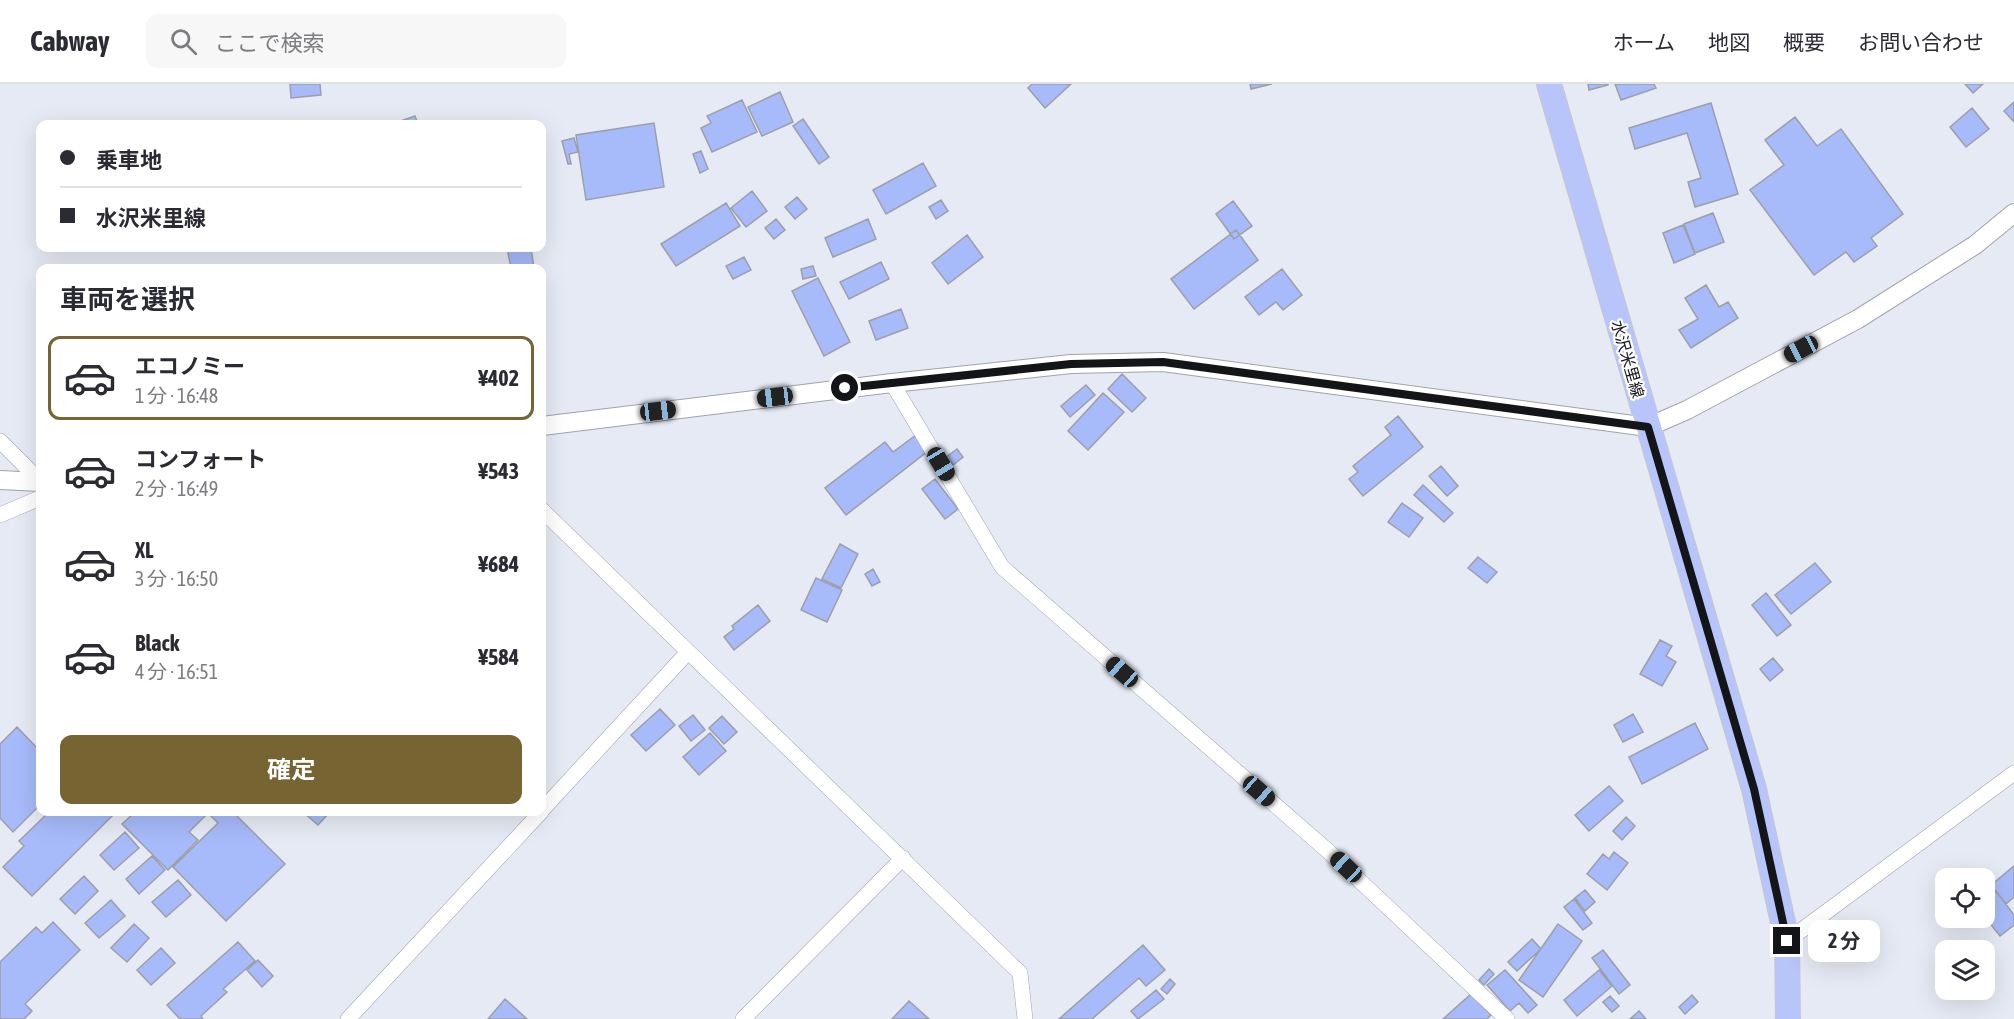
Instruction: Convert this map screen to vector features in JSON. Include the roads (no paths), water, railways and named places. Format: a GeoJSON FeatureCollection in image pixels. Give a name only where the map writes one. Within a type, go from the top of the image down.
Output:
{"type":"FeatureCollection","features":[{"type":"Feature","properties":{"kind":"main road","name":"水沢米里線"},"geometry":{"type":"LineString","coordinates":[[1549,84],[1754,789],[1787,941],[1788,1019]]}},
{"type":"Feature","properties":{"kind":"street"},"geometry":{"type":"LineString","coordinates":[[546,425],[892,382],[1071,364],[1163,362],[1648,427],[1687,410],[1858,319],[1975,245],[2014,213]]}},
{"type":"Feature","properties":{"kind":"street"},"geometry":{"type":"LineString","coordinates":[[892,382],[1002,567],[1328,851],[1507,1019]]}},
{"type":"Feature","properties":{"kind":"street"},"geometry":{"type":"LineString","coordinates":[[0,441],[36,477]]}},
{"type":"Feature","properties":{"kind":"street"},"geometry":{"type":"LineString","coordinates":[[0,480],[36,481]]}},
{"type":"Feature","properties":{"kind":"street"},"geometry":{"type":"LineString","coordinates":[[0,515],[36,500]]}},
{"type":"Feature","properties":{"kind":"street"},"geometry":{"type":"LineString","coordinates":[[546,514],[1020,973],[1025,1019]]}},
{"type":"Feature","properties":{"kind":"street"},"geometry":{"type":"LineString","coordinates":[[546,806],[688,652]]}},
{"type":"Feature","properties":{"kind":"street"},"geometry":{"type":"LineString","coordinates":[[1787,941],[2014,773]]}},
{"type":"Feature","properties":{"kind":"street"},"geometry":{"type":"LineString","coordinates":[[348,1019],[536,816]]}},
{"type":"Feature","properties":{"kind":"street"},"geometry":{"type":"LineString","coordinates":[[742,1019],[903,858]]}}]}
